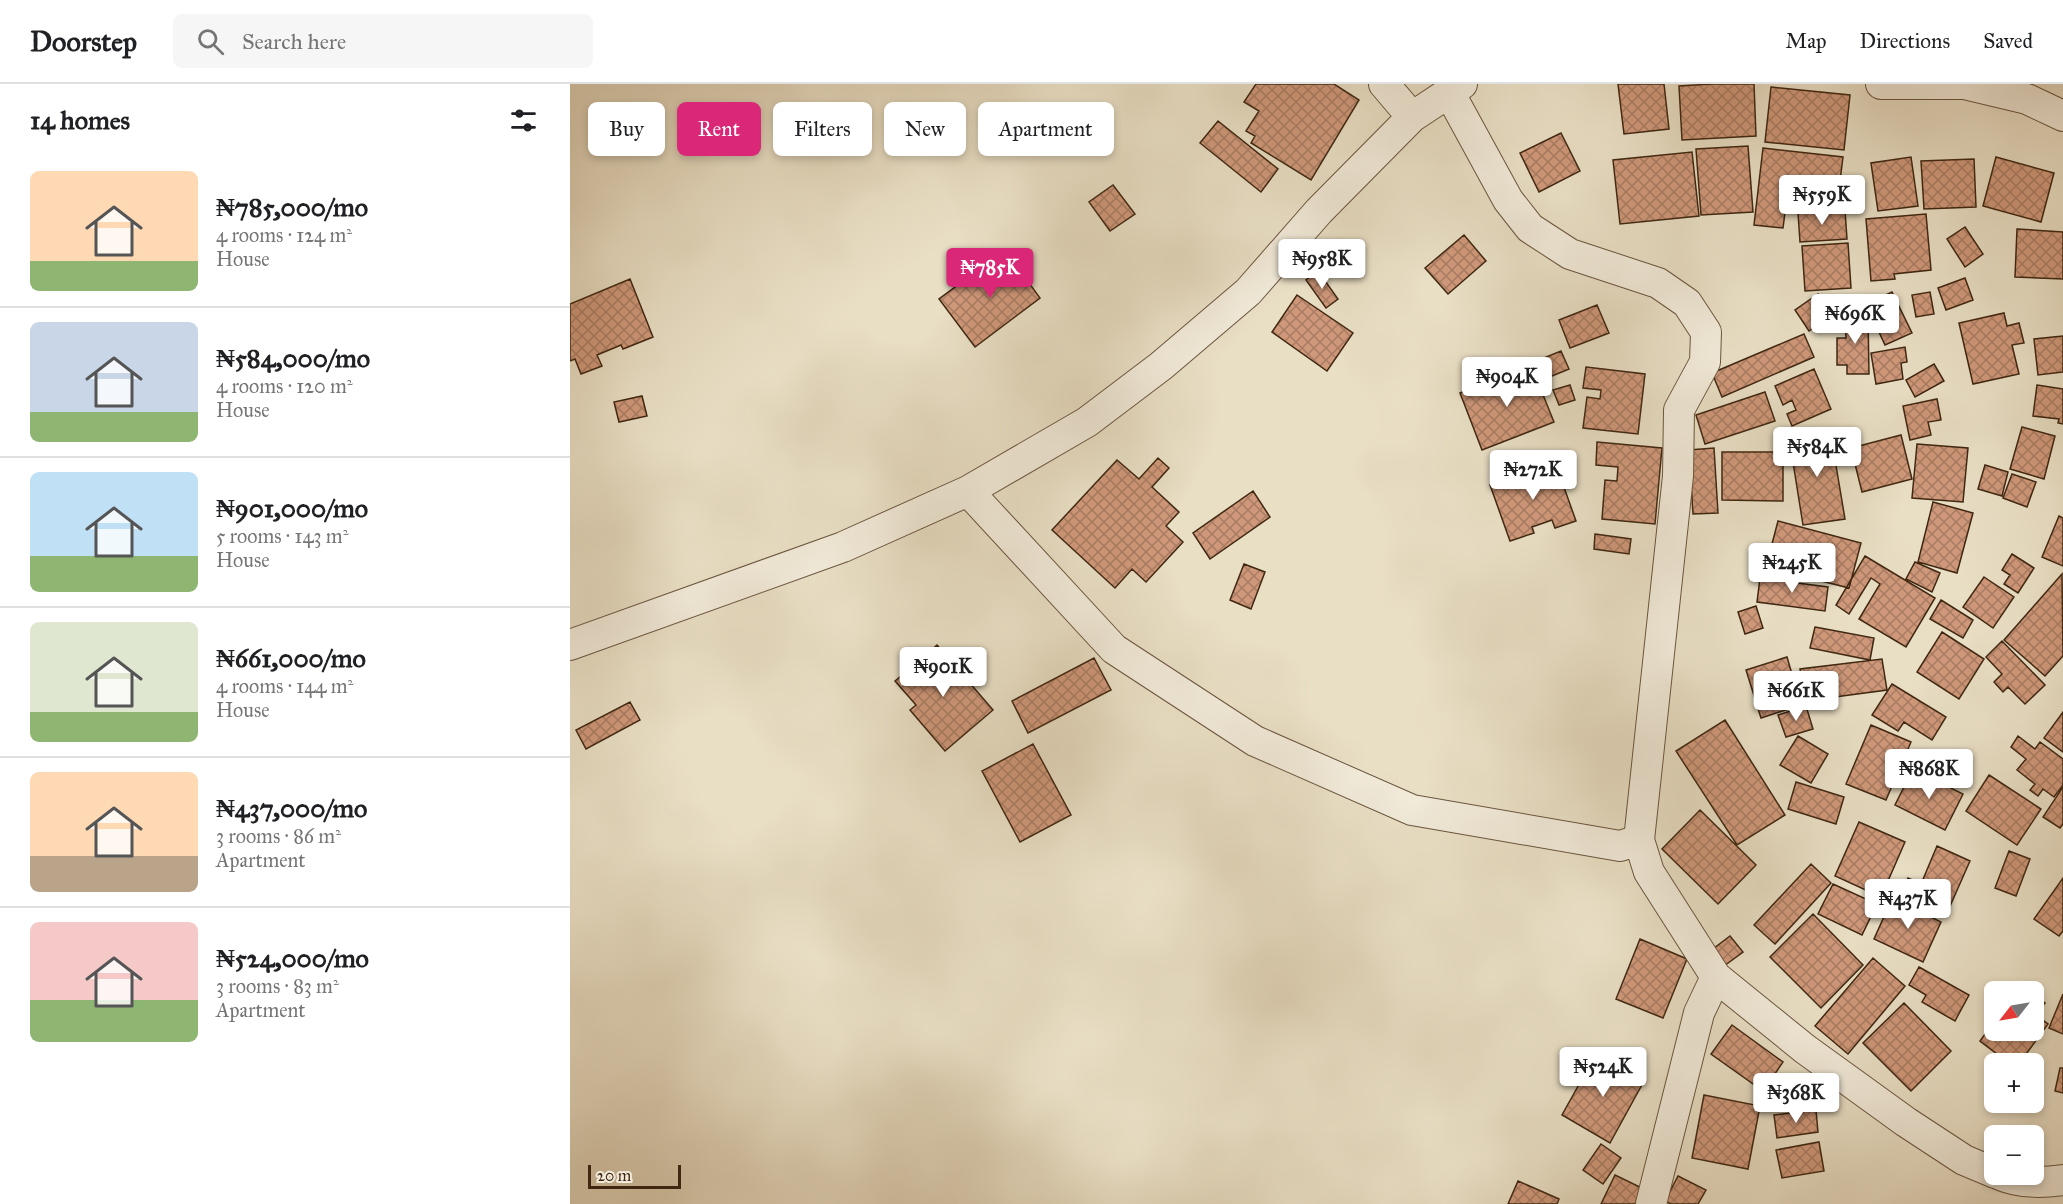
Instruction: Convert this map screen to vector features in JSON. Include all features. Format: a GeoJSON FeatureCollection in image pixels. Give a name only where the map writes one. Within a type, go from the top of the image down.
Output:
{"type":"FeatureCollection","features":[{"type":"Feature","properties":{"kind":"street"},"geometry":{"type":"LineString","coordinates":[[1384,84],[1412,117]]}},
{"type":"Feature","properties":{"kind":"street"},"geometry":{"type":"LineString","coordinates":[[1881,84],[1964,84],[2027,99],[2063,116]]}},
{"type":"Feature","properties":{"kind":"street"},"geometry":{"type":"LineString","coordinates":[[570,645],[843,547],[968,491],[1087,422],[1161,366],[1248,292],[1319,211],[1412,117],[1455,88],[1508,200],[1530,228],[1570,254],[1658,283],[1687,303],[1706,332],[1706,362],[1680,410],[1678,476],[1639,840],[1649,872],[1716,977],[1805,1049],[1906,1122],[1964,1160],[1984,1169]]}},
{"type":"Feature","properties":{"kind":"street"},"geometry":{"type":"LineString","coordinates":[[968,491],[1114,649],[1255,741],[1412,810],[1620,846],[1639,840]]}},
{"type":"Feature","properties":{"kind":"street"},"geometry":{"type":"LineString","coordinates":[[1652,1204],[1700,1013],[1716,977]]}},
{"type":"Feature","properties":{"kind":"street"},"geometry":{"type":"LineString","coordinates":[[2044,1181],[2063,1180]]}},
{"type":"Feature","properties":{"kind":"building"},"geometry":{"type":"Polygon","coordinates":[[[1256,84],[1334,84],[1359,100],[1311,180],[1251,143],[1255,136],[1246,131],[1259,111],[1244,102],[1256,84]]]}},
{"type":"Feature","properties":{"kind":"building"},"geometry":{"type":"Polygon","coordinates":[[[1618,84],[1664,84],[1669,129],[1624,134],[1618,84]]]}},
{"type":"Feature","properties":{"kind":"building"},"geometry":{"type":"Polygon","coordinates":[[[1754,84],[1756,136],[1682,140],[1679,86],[1754,84]]]}},
{"type":"Feature","properties":{"kind":"building"},"geometry":{"type":"Polygon","coordinates":[[[1771,87],[1850,95],[1844,150],[1765,142],[1771,87]]]}},
{"type":"Feature","properties":{"kind":"building"},"geometry":{"type":"Polygon","coordinates":[[[1218,121],[1278,169],[1261,192],[1200,143],[1218,121]]]}},
{"type":"Feature","properties":{"kind":"building"},"geometry":{"type":"Polygon","coordinates":[[[1561,133],[1580,171],[1539,192],[1520,153],[1561,133]]]}},
{"type":"Feature","properties":{"kind":"building"},"geometry":{"type":"Polygon","coordinates":[[[1748,146],[1753,212],[1701,215],[1696,149],[1748,146]]]}},
{"type":"Feature","properties":{"kind":"building"},"geometry":{"type":"Polygon","coordinates":[[[1763,148],[1843,157],[1838,197],[1822,195],[1820,209],[1786,205],[1783,228],[1754,225],[1763,148]]]}},
{"type":"Feature","properties":{"kind":"building"},"geometry":{"type":"Polygon","coordinates":[[[1692,152],[1699,216],[1620,224],[1613,160],[1692,152]]]}},
{"type":"Feature","properties":{"kind":"building"},"geometry":{"type":"Polygon","coordinates":[[[1911,157],[1918,206],[1878,211],[1871,163],[1911,157]]]}},
{"type":"Feature","properties":{"kind":"building"},"geometry":{"type":"Polygon","coordinates":[[[1996,157],[2054,173],[2041,222],[1983,206],[1996,157]]]}},
{"type":"Feature","properties":{"kind":"building"},"geometry":{"type":"Polygon","coordinates":[[[1974,159],[1976,207],[1924,209],[1921,161],[1974,159]]]}},
{"type":"Feature","properties":{"kind":"building"},"geometry":{"type":"Polygon","coordinates":[[[1113,185],[1135,214],[1110,231],[1089,202],[1113,185]]]}},
{"type":"Feature","properties":{"kind":"building"},"geometry":{"type":"Polygon","coordinates":[[[1845,210],[1847,239],[1800,242],[1798,213],[1845,210]]]}},
{"type":"Feature","properties":{"kind":"building"},"geometry":{"type":"Polygon","coordinates":[[[1926,214],[1931,270],[1894,274],[1895,279],[1871,281],[1866,219],[1926,214]]]}},
{"type":"Feature","properties":{"kind":"building"},"geometry":{"type":"Polygon","coordinates":[[[1965,227],[1983,254],[1965,267],[1947,239],[1965,227]]]}},
{"type":"Feature","properties":{"kind":"building"},"geometry":{"type":"Polygon","coordinates":[[[2017,229],[2063,232],[2063,279],[2015,277],[2017,229]]]}},
{"type":"Feature","properties":{"kind":"building"},"geometry":{"type":"Polygon","coordinates":[[[1464,235],[1486,261],[1448,294],[1425,268],[1464,235]]]}},
{"type":"Feature","properties":{"kind":"building"},"geometry":{"type":"Polygon","coordinates":[[[1848,243],[1851,288],[1805,291],[1802,246],[1848,243]]]}},
{"type":"Feature","properties":{"kind":"building"},"geometry":{"type":"Polygon","coordinates":[[[1005,250],[1040,298],[975,347],[939,299],[1005,250]]]}},
{"type":"Feature","properties":{"kind":"building"},"geometry":{"type":"Polygon","coordinates":[[[1318,271],[1338,299],[1326,308],[1306,280],[1318,271]]]}},
{"type":"Feature","properties":{"kind":"building"},"geometry":{"type":"Polygon","coordinates":[[[1965,278],[1973,300],[1946,310],[1938,288],[1965,278]]]}},
{"type":"Feature","properties":{"kind":"building"},"geometry":{"type":"Polygon","coordinates":[[[630,279],[653,337],[623,349],[621,345],[597,355],[602,366],[581,374],[575,359],[570,361],[570,304],[630,279]]]}},
{"type":"Feature","properties":{"kind":"building"},"geometry":{"type":"Polygon","coordinates":[[[1892,292],[1912,333],[1885,345],[1866,304],[1892,292]]]}},
{"type":"Feature","properties":{"kind":"building"},"geometry":{"type":"Polygon","coordinates":[[[1930,292],[1934,314],[1916,317],[1912,295],[1930,292]]]}},
{"type":"Feature","properties":{"kind":"building"},"geometry":{"type":"Polygon","coordinates":[[[1818,294],[1833,315],[1809,331],[1795,310],[1818,294]]]}},
{"type":"Feature","properties":{"kind":"building"},"geometry":{"type":"Polygon","coordinates":[[[1297,295],[1353,333],[1327,371],[1272,332],[1297,295]]]}},
{"type":"Feature","properties":{"kind":"building"},"geometry":{"type":"Polygon","coordinates":[[[1597,305],[1609,333],[1570,348],[1559,320],[1597,305]]]}},
{"type":"Feature","properties":{"kind":"building"},"geometry":{"type":"Polygon","coordinates":[[[2004,313],[2007,326],[2019,323],[2024,343],[2012,345],[2019,374],[1973,384],[1959,323],[2004,313]]]}},
{"type":"Feature","properties":{"kind":"building"},"geometry":{"type":"Polygon","coordinates":[[[1845,315],[1868,315],[1869,374],[1847,374],[1847,365],[1837,365],[1837,338],[1846,338],[1845,315]]]}},
{"type":"Feature","properties":{"kind":"building"},"geometry":{"type":"Polygon","coordinates":[[[1804,334],[1814,357],[1722,397],[1712,373],[1804,334]]]}},
{"type":"Feature","properties":{"kind":"building"},"geometry":{"type":"Polygon","coordinates":[[[2063,336],[2063,372],[2038,375],[2034,339],[2063,336]]]}},
{"type":"Feature","properties":{"kind":"building"},"geometry":{"type":"Polygon","coordinates":[[[1905,347],[1907,362],[1901,363],[1903,379],[1876,384],[1871,353],[1905,347]]]}},
{"type":"Feature","properties":{"kind":"building"},"geometry":{"type":"Polygon","coordinates":[[[1561,351],[1569,369],[1552,376],[1544,358],[1561,351]]]}},
{"type":"Feature","properties":{"kind":"building"},"geometry":{"type":"Polygon","coordinates":[[[1934,364],[1944,381],[1915,397],[1906,380],[1934,364]]]}},
{"type":"Feature","properties":{"kind":"building"},"geometry":{"type":"Polygon","coordinates":[[[1531,365],[1554,422],[1482,450],[1460,393],[1531,365]]]}},
{"type":"Feature","properties":{"kind":"building"},"geometry":{"type":"Polygon","coordinates":[[[1586,367],[1645,374],[1638,434],[1583,428],[1587,397],[1600,399],[1601,390],[1583,388],[1586,367]]]}},
{"type":"Feature","properties":{"kind":"building"},"geometry":{"type":"Polygon","coordinates":[[[1814,369],[1831,409],[1792,426],[1787,414],[1796,410],[1792,400],[1783,405],[1775,386],[1814,369]]]}},
{"type":"Feature","properties":{"kind":"building"},"geometry":{"type":"Polygon","coordinates":[[[1570,385],[1575,400],[1559,405],[1553,390],[1570,385]]]}},
{"type":"Feature","properties":{"kind":"building"},"geometry":{"type":"Polygon","coordinates":[[[2037,385],[2063,389],[2063,424],[2058,423],[2059,419],[2033,416],[2037,385]]]}},
{"type":"Feature","properties":{"kind":"building"},"geometry":{"type":"Polygon","coordinates":[[[1765,392],[1775,421],[1705,444],[1696,415],[1765,392]]]}},
{"type":"Feature","properties":{"kind":"building"},"geometry":{"type":"Polygon","coordinates":[[[642,396],[647,416],[619,422],[614,402],[642,396]]]}},
{"type":"Feature","properties":{"kind":"building"},"geometry":{"type":"Polygon","coordinates":[[[1937,399],[1941,420],[1928,422],[1931,435],[1910,440],[1903,406],[1937,399]]]}},
{"type":"Feature","properties":{"kind":"building"},"geometry":{"type":"Polygon","coordinates":[[[2022,427],[2055,436],[2044,479],[2010,469],[2022,427]]]}},
{"type":"Feature","properties":{"kind":"building"},"geometry":{"type":"Polygon","coordinates":[[[1830,430],[1845,519],[1803,525],[1789,437],[1830,430]]]}},
{"type":"Feature","properties":{"kind":"building"},"geometry":{"type":"Polygon","coordinates":[[[1901,435],[1912,479],[1862,492],[1851,448],[1901,435]]]}},
{"type":"Feature","properties":{"kind":"building"},"geometry":{"type":"Polygon","coordinates":[[[1597,442],[1662,448],[1655,524],[1602,519],[1605,480],[1617,481],[1618,467],[1596,465],[1597,442]]]}},
{"type":"Feature","properties":{"kind":"building"},"geometry":{"type":"Polygon","coordinates":[[[1917,444],[1968,448],[1963,502],[1912,498],[1917,444]]]}},
{"type":"Feature","properties":{"kind":"building"},"geometry":{"type":"Polygon","coordinates":[[[1714,448],[1718,513],[1693,514],[1689,450],[1714,448]]]}},
{"type":"Feature","properties":{"kind":"building"},"geometry":{"type":"Polygon","coordinates":[[[1722,452],[1783,452],[1783,501],[1722,500],[1722,452]]]}},
{"type":"Feature","properties":{"kind":"building"},"geometry":{"type":"Polygon","coordinates":[[[1158,458],[1169,468],[1152,487],[1179,512],[1166,526],[1183,542],[1146,582],[1132,569],[1115,588],[1052,530],[1117,460],[1139,479],[1158,458]]]}},
{"type":"Feature","properties":{"kind":"building"},"geometry":{"type":"Polygon","coordinates":[[[1555,462],[1576,521],[1555,528],[1552,520],[1532,527],[1534,533],[1510,541],[1490,485],[1555,462]]]}},
{"type":"Feature","properties":{"kind":"building"},"geometry":{"type":"Polygon","coordinates":[[[1985,465],[2008,472],[2002,496],[1978,489],[1985,465]]]}},
{"type":"Feature","properties":{"kind":"building"},"geometry":{"type":"Polygon","coordinates":[[[2012,474],[2036,482],[2027,507],[2003,498],[2012,474]]]}},
{"type":"Feature","properties":{"kind":"building"},"geometry":{"type":"Polygon","coordinates":[[[1253,491],[1270,517],[1210,559],[1193,533],[1253,491]]]}},
{"type":"Feature","properties":{"kind":"building"},"geometry":{"type":"Polygon","coordinates":[[[1933,502],[1973,513],[1957,573],[1918,562],[1933,502]]]}},
{"type":"Feature","properties":{"kind":"building"},"geometry":{"type":"Polygon","coordinates":[[[2059,516],[2063,518],[2063,566],[2042,557],[2059,516]]]}},
{"type":"Feature","properties":{"kind":"building"},"geometry":{"type":"Polygon","coordinates":[[[1778,521],[1861,543],[1849,588],[1766,567],[1778,521]]]}},
{"type":"Feature","properties":{"kind":"building"},"geometry":{"type":"Polygon","coordinates":[[[1595,534],[1631,539],[1629,554],[1594,549],[1595,534]]]}},
{"type":"Feature","properties":{"kind":"building"},"geometry":{"type":"Polygon","coordinates":[[[2012,554],[2034,568],[2018,593],[2004,584],[2010,575],[2002,570],[2012,554]]]}},
{"type":"Feature","properties":{"kind":"building"},"geometry":{"type":"Polygon","coordinates":[[[1865,556],[1935,598],[1906,647],[1859,619],[1880,584],[1871,578],[1849,614],[1836,605],[1865,556]]]}},
{"type":"Feature","properties":{"kind":"building"},"geometry":{"type":"Polygon","coordinates":[[[1915,562],[1940,573],[1932,592],[1906,579],[1915,562]]]}},
{"type":"Feature","properties":{"kind":"building"},"geometry":{"type":"Polygon","coordinates":[[[1244,564],[1265,572],[1251,609],[1230,600],[1244,564]]]}},
{"type":"Feature","properties":{"kind":"building"},"geometry":{"type":"Polygon","coordinates":[[[2062,574],[2063,656],[2045,676],[2004,640],[2062,574]]]}},
{"type":"Feature","properties":{"kind":"building"},"geometry":{"type":"Polygon","coordinates":[[[1984,577],[2014,597],[1993,628],[1963,607],[1984,577]]]}},
{"type":"Feature","properties":{"kind":"building"},"geometry":{"type":"Polygon","coordinates":[[[1760,578],[1828,587],[1825,611],[1757,602],[1760,578]]]}},
{"type":"Feature","properties":{"kind":"building"},"geometry":{"type":"Polygon","coordinates":[[[1941,600],[1973,620],[1963,638],[1930,619],[1941,600]]]}},
{"type":"Feature","properties":{"kind":"building"},"geometry":{"type":"Polygon","coordinates":[[[1756,606],[1763,628],[1745,634],[1738,612],[1756,606]]]}},
{"type":"Feature","properties":{"kind":"building"},"geometry":{"type":"Polygon","coordinates":[[[1815,627],[1874,638],[1870,660],[1810,648],[1815,627]]]}},
{"type":"Feature","properties":{"kind":"building"},"geometry":{"type":"Polygon","coordinates":[[[1942,632],[1984,659],[1959,699],[1917,672],[1942,632]]]}},
{"type":"Feature","properties":{"kind":"building"},"geometry":{"type":"Polygon","coordinates":[[[2002,641],[2045,685],[2025,704],[2008,687],[2003,692],[1994,682],[2002,674],[1986,657],[2002,641]]]}},
{"type":"Feature","properties":{"kind":"building"},"geometry":{"type":"Polygon","coordinates":[[[937,645],[993,710],[945,751],[910,710],[916,705],[895,681],[937,645]]]}},
{"type":"Feature","properties":{"kind":"building"},"geometry":{"type":"Polygon","coordinates":[[[1787,657],[1801,705],[1761,718],[1746,670],[1787,657]]]}},
{"type":"Feature","properties":{"kind":"building"},"geometry":{"type":"Polygon","coordinates":[[[1094,658],[1111,690],[1028,733],[1012,701],[1094,658]]]}},
{"type":"Feature","properties":{"kind":"building"},"geometry":{"type":"Polygon","coordinates":[[[1882,659],[1887,690],[1805,701],[1800,669],[1882,659]]]}},
{"type":"Feature","properties":{"kind":"building"},"geometry":{"type":"Polygon","coordinates":[[[1892,684],[1946,717],[1932,740],[1904,722],[1898,731],[1872,715],[1892,684]]]}},
{"type":"Feature","properties":{"kind":"building"},"geometry":{"type":"Polygon","coordinates":[[[630,702],[640,720],[586,749],[576,730],[630,702]]]}},
{"type":"Feature","properties":{"kind":"building"},"geometry":{"type":"Polygon","coordinates":[[[1806,706],[1813,729],[1786,737],[1778,715],[1806,706]]]}},
{"type":"Feature","properties":{"kind":"building"},"geometry":{"type":"Polygon","coordinates":[[[2063,712],[2063,752],[2044,738],[2063,712]]]}},
{"type":"Feature","properties":{"kind":"building"},"geometry":{"type":"Polygon","coordinates":[[[1725,720],[1785,815],[1737,845],[1676,751],[1725,720]]]}},
{"type":"Feature","properties":{"kind":"building"},"geometry":{"type":"Polygon","coordinates":[[[1871,725],[1911,742],[1886,800],[1846,784],[1871,725]]]}},
{"type":"Feature","properties":{"kind":"building"},"geometry":{"type":"Polygon","coordinates":[[[1798,736],[1828,754],[1811,783],[1780,765],[1798,736]]]}},
{"type":"Feature","properties":{"kind":"building"},"geometry":{"type":"Polygon","coordinates":[[[2018,736],[2035,749],[2040,742],[2063,759],[2063,785],[2054,797],[2043,789],[2038,796],[2030,790],[2035,784],[2017,770],[2026,759],[2011,747],[2018,736]]]}},
{"type":"Feature","properties":{"kind":"building"},"geometry":{"type":"Polygon","coordinates":[[[1033,744],[1071,815],[1020,842],[982,771],[1033,744]]]}},
{"type":"Feature","properties":{"kind":"building"},"geometry":{"type":"Polygon","coordinates":[[[1913,769],[1963,794],[1945,830],[1895,805],[1913,769]]]}},
{"type":"Feature","properties":{"kind":"building"},"geometry":{"type":"Polygon","coordinates":[[[1989,775],[2041,809],[2017,845],[1966,811],[1989,775]]]}},
{"type":"Feature","properties":{"kind":"building"},"geometry":{"type":"Polygon","coordinates":[[[1796,782],[1844,797],[1836,824],[1788,809],[1796,782]]]}},
{"type":"Feature","properties":{"kind":"building"},"geometry":{"type":"Polygon","coordinates":[[[2063,787],[2063,824],[2060,828],[2043,817],[2063,787]]]}},
{"type":"Feature","properties":{"kind":"building"},"geometry":{"type":"Polygon","coordinates":[[[1700,810],[1756,865],[1718,904],[1662,849],[1700,810]]]}},
{"type":"Feature","properties":{"kind":"building"},"geometry":{"type":"Polygon","coordinates":[[[1859,822],[1905,842],[1881,897],[1835,876],[1859,822]]]}},
{"type":"Feature","properties":{"kind":"building"},"geometry":{"type":"Polygon","coordinates":[[[1937,846],[1970,861],[1947,913],[1902,892],[1908,878],[1921,884],[1937,846]]]}},
{"type":"Feature","properties":{"kind":"building"},"geometry":{"type":"Polygon","coordinates":[[[2009,851],[2030,859],[2016,896],[1995,888],[2009,851]]]}},
{"type":"Feature","properties":{"kind":"building"},"geometry":{"type":"Polygon","coordinates":[[[1811,864],[1831,883],[1775,944],[1754,925],[1811,864]]]}},
{"type":"Feature","properties":{"kind":"building"},"geometry":{"type":"Polygon","coordinates":[[[2063,878],[2063,931],[2059,936],[2034,919],[2063,878]]]}},
{"type":"Feature","properties":{"kind":"building"},"geometry":{"type":"Polygon","coordinates":[[[1833,884],[1877,904],[1862,935],[1818,914],[1833,884]]]}},
{"type":"Feature","properties":{"kind":"building"},"geometry":{"type":"Polygon","coordinates":[[[1892,899],[1913,908],[1915,903],[1923,907],[1921,912],[1941,922],[1923,962],[1874,939],[1892,899]]]}},
{"type":"Feature","properties":{"kind":"building"},"geometry":{"type":"Polygon","coordinates":[[[1813,914],[1863,965],[1821,1008],[1770,957],[1813,914]]]}},
{"type":"Feature","properties":{"kind":"building"},"geometry":{"type":"Polygon","coordinates":[[[1730,936],[1743,952],[1724,966],[1713,949],[1730,936]]]}},
{"type":"Feature","properties":{"kind":"building"},"geometry":{"type":"Polygon","coordinates":[[[1640,939],[1687,959],[1663,1018],[1616,999],[1640,939]]]}},
{"type":"Feature","properties":{"kind":"building"},"geometry":{"type":"Polygon","coordinates":[[[1873,958],[1905,986],[1848,1054],[1815,1026],[1873,958]]]}},
{"type":"Feature","properties":{"kind":"building"},"geometry":{"type":"Polygon","coordinates":[[[1919,967],[1969,995],[1955,1021],[1922,1002],[1926,995],[1909,985],[1919,967]]]}},
{"type":"Feature","properties":{"kind":"building"},"geometry":{"type":"Polygon","coordinates":[[[2063,994],[2063,1034],[2049,1028],[2063,994]]]}},
{"type":"Feature","properties":{"kind":"building"},"geometry":{"type":"Polygon","coordinates":[[[1904,1003],[1951,1051],[1911,1091],[1863,1043],[1904,1003]]]}},
{"type":"Feature","properties":{"kind":"building"},"geometry":{"type":"Polygon","coordinates":[[[1732,1025],[1783,1062],[1763,1091],[1711,1054],[1732,1025]]]}},
{"type":"Feature","properties":{"kind":"building"},"geometry":{"type":"Polygon","coordinates":[[[1984,1035],[1984,1041],[2036,1041],[2027,1053],[1996,1053],[1980,1041],[1984,1035]]]}},
{"type":"Feature","properties":{"kind":"building"},"geometry":{"type":"Polygon","coordinates":[[[1596,1054],[1644,1081],[1610,1143],[1562,1115],[1596,1054]]]}},
{"type":"Feature","properties":{"kind":"building"},"geometry":{"type":"Polygon","coordinates":[[[2060,1068],[2063,1068],[2063,1093],[2055,1091],[2060,1068]]]}},
{"type":"Feature","properties":{"kind":"building"},"geometry":{"type":"Polygon","coordinates":[[[1704,1095],[1760,1106],[1748,1169],[1692,1158],[1704,1095]]]}},
{"type":"Feature","properties":{"kind":"building"},"geometry":{"type":"Polygon","coordinates":[[[1816,1110],[1818,1132],[1777,1138],[1774,1115],[1816,1110]]]}},
{"type":"Feature","properties":{"kind":"building"},"geometry":{"type":"Polygon","coordinates":[[[1819,1142],[1824,1171],[1782,1178],[1776,1150],[1819,1142]]]}},
{"type":"Feature","properties":{"kind":"building"},"geometry":{"type":"Polygon","coordinates":[[[1601,1144],[1621,1158],[1603,1184],[1583,1170],[1601,1144]]]}},
{"type":"Feature","properties":{"kind":"building"},"geometry":{"type":"Polygon","coordinates":[[[1615,1175],[1644,1189],[1636,1204],[1601,1204],[1615,1175]]]}},
{"type":"Feature","properties":{"kind":"building"},"geometry":{"type":"Polygon","coordinates":[[[1678,1176],[1706,1190],[1698,1204],[1671,1204],[1665,1201],[1678,1176]]]}},
{"type":"Feature","properties":{"kind":"building"},"geometry":{"type":"Polygon","coordinates":[[[1518,1181],[1559,1199],[1557,1204],[1508,1204],[1518,1181]]]}}]}
